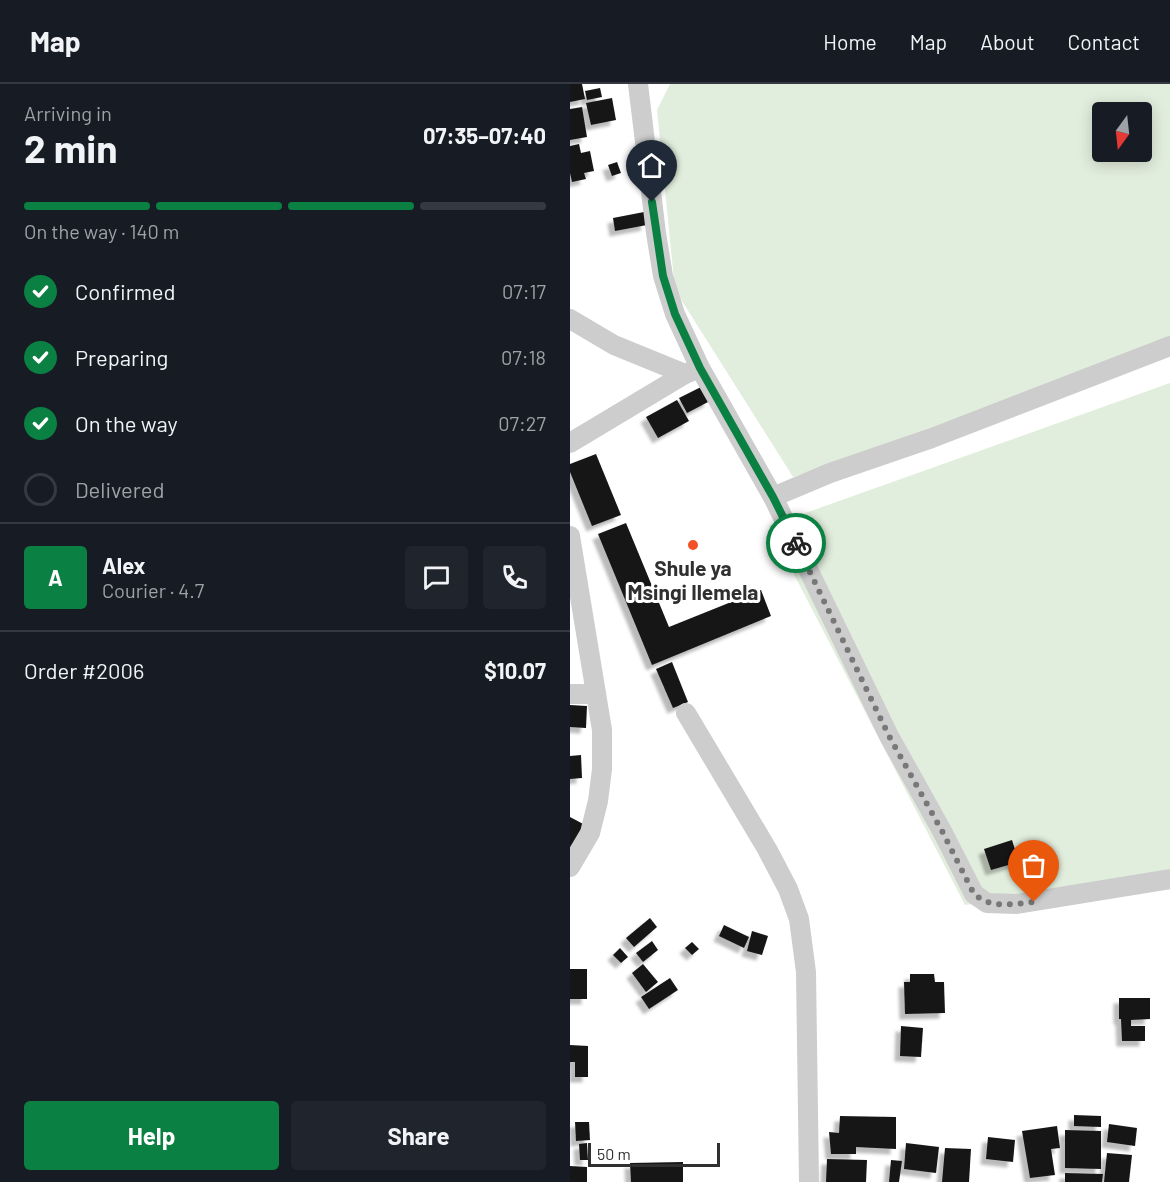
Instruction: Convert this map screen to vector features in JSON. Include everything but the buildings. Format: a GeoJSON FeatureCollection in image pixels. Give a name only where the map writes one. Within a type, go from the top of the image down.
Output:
{"type":"FeatureCollection","features":[{"type":"Feature","properties":{"kind":"street"},"geometry":{"type":"LineString","coordinates":[[638,84],[663,276],[692,371],[773,497],[889,736],[974,894],[982,901],[993,904],[1026,903],[1170,879]]}},
{"type":"Feature","properties":{"kind":"street"},"geometry":{"type":"LineString","coordinates":[[570,319],[614,345],[692,371]]}},
{"type":"Feature","properties":{"kind":"street"},"geometry":{"type":"LineString","coordinates":[[773,497],[830,473],[932,438],[1170,346]]}},
{"type":"Feature","properties":{"kind":"street"},"geometry":{"type":"LineString","coordinates":[[570,443],[692,371]]}},
{"type":"Feature","properties":{"kind":"street"},"geometry":{"type":"LineString","coordinates":[[570,536],[602,730],[602,769],[598,801],[590,832],[570,867]]}},
{"type":"Feature","properties":{"kind":"street"},"geometry":{"type":"LineString","coordinates":[[570,693],[596,694]]}},
{"type":"Feature","properties":{"kind":"street"},"geometry":{"type":"LineString","coordinates":[[686,713],[767,849],[788,889],[799,920],[806,972],[809,1182]]}},
{"type":"Feature","properties":{"kind":"green space"},"geometry":{"type":"Polygon","coordinates":[[[670,84],[1170,84],[1170,354],[793,477],[675,290],[657,110],[670,84]]]}},
{"type":"Feature","properties":{"kind":"green space"},"geometry":{"type":"Polygon","coordinates":[[[1170,383],[1170,877],[965,905],[769,526],[1170,383]]]}},
{"type":"Feature","properties":{"kind":"way so far"},"geometry":{"type":"LineString","coordinates":[[796,543],[889,736],[974,894],[982,901],[993,904],[1034,902]]}},
{"type":"Feature","properties":{"kind":"place","name":"Shule ya Msingi Ilemela"},"geometry":{"type":"Point","coordinates":[693,545]}},
{"type":"Feature","properties":{"kind":"route"},"geometry":{"type":"LineString","coordinates":[[652,202],[663,276],[675,314],[700,368],[773,497],[796,543]]}}]}
